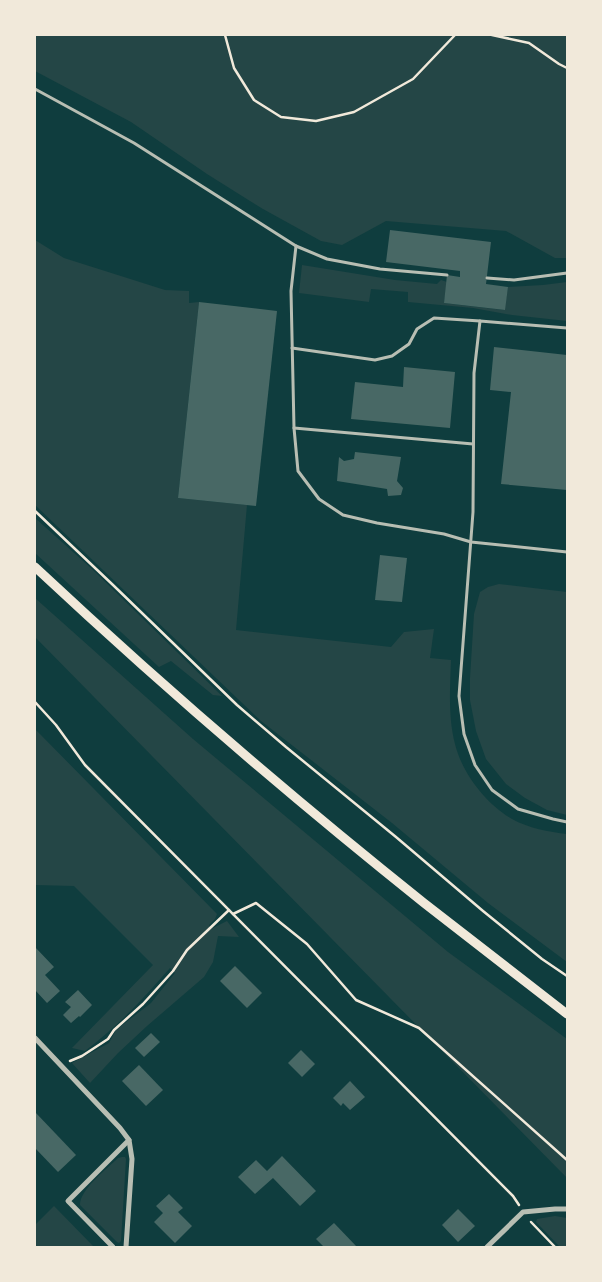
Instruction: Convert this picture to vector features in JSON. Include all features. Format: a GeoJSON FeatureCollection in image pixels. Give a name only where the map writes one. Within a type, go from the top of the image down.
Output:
{"type":"FeatureCollection","features":[{"type":"Feature","properties":{"kind":"main road"},"geometry":{"type":"LineString","coordinates":[[35,567],[252,762],[416,896],[567,1014]]}},
{"type":"Feature","properties":{"kind":"street"},"geometry":{"type":"LineString","coordinates":[[35,1038],[120,1128],[129,1140],[132,1159],[126,1247]]}},
{"type":"Feature","properties":{"kind":"street"},"geometry":{"type":"LineString","coordinates":[[113,1247],[68,1201],[129,1140]]}},
{"type":"Feature","properties":{"kind":"street"},"geometry":{"type":"LineString","coordinates":[[487,1247],[522,1212],[567,1209]]}},
{"type":"Feature","properties":{"kind":"lane"},"geometry":{"type":"LineString","coordinates":[[35,89],[134,144],[296,246],[326,259],[380,270],[447,275]]}},
{"type":"Feature","properties":{"kind":"lane"},"geometry":{"type":"LineString","coordinates":[[296,246],[290,290],[294,428],[298,471],[319,499],[343,515],[377,523],[444,534],[471,542],[567,552]]}},
{"type":"Feature","properties":{"kind":"lane"},"geometry":{"type":"LineString","coordinates":[[487,278],[514,280],[567,273]]}},
{"type":"Feature","properties":{"kind":"lane"},"geometry":{"type":"LineString","coordinates":[[292,348],[376,360],[392,356],[409,344],[417,329],[434,318],[567,328]]}},
{"type":"Feature","properties":{"kind":"lane"},"geometry":{"type":"LineString","coordinates":[[480,321],[474,373],[473,512],[458,696],[464,734],[475,765],[492,790],[518,809],[567,822]]}},
{"type":"Feature","properties":{"kind":"lane"},"geometry":{"type":"LineString","coordinates":[[294,428],[474,444]]}},
{"type":"Feature","properties":{"kind":"path"},"geometry":{"type":"LineString","coordinates":[[225,35],[234,68],[254,100],[282,117],[316,121],[354,112],[413,79],[455,35]]}},
{"type":"Feature","properties":{"kind":"path"},"geometry":{"type":"LineString","coordinates":[[492,35],[529,43],[567,68]]}},
{"type":"Feature","properties":{"kind":"path"},"geometry":{"type":"LineString","coordinates":[[35,511],[237,705],[490,917],[542,959],[567,976]]}},
{"type":"Feature","properties":{"kind":"path"},"geometry":{"type":"LineString","coordinates":[[35,702],[56,725],[85,765],[513,1196],[522,1212],[555,1247]]}},
{"type":"Feature","properties":{"kind":"path"},"geometry":{"type":"LineString","coordinates":[[233,914],[256,903],[306,944],[356,1000],[419,1028],[567,1160]]}},
{"type":"Feature","properties":{"kind":"path"},"geometry":{"type":"LineString","coordinates":[[58,1063],[72,1061],[108,1039],[114,1030],[143,1004],[174,971],[187,950],[229,910]]}},
{"type":"Feature","properties":{"kind":"shaded area"},"geometry":{"type":"Polygon","coordinates":[[[35,35],[567,35],[567,258],[555,258],[506,231],[386,221],[342,245],[321,241],[263,209],[207,174],[131,122],[35,71],[35,35]]]}},
{"type":"Feature","properties":{"kind":"shaded area"},"geometry":{"type":"Polygon","coordinates":[[[35,240],[64,258],[165,290],[189,291],[189,303],[199,302],[178,498],[247,505],[236,630],[391,647],[404,632],[434,629],[430,658],[451,660],[451,723],[458,755],[469,777],[493,805],[512,819],[539,829],[567,834],[567,962],[488,903],[392,823],[261,721],[35,505],[35,240]]]}},
{"type":"Feature","properties":{"kind":"shaded area"},"geometry":{"type":"Polygon","coordinates":[[[302,265],[395,280],[437,284],[441,280],[447,282],[444,303],[504,310],[508,287],[567,282],[567,321],[512,315],[473,308],[408,302],[408,292],[371,289],[369,302],[299,293],[302,265]]]}},
{"type":"Feature","properties":{"kind":"shaded area"},"geometry":{"type":"Polygon","coordinates":[[[35,518],[92,569],[222,696],[213,695],[171,661],[159,667],[35,553],[35,518]]]}},
{"type":"Feature","properties":{"kind":"shaded area"},"geometry":{"type":"Polygon","coordinates":[[[499,584],[567,592],[567,815],[547,810],[525,798],[506,784],[486,759],[476,731],[470,700],[474,614],[480,592],[488,587],[499,584]]]}},
{"type":"Feature","properties":{"kind":"shaded area"},"geometry":{"type":"Polygon","coordinates":[[[35,598],[193,739],[448,952],[567,1039],[567,1178],[35,637],[35,598]]]}},
{"type":"Feature","properties":{"kind":"shaded area"},"geometry":{"type":"Polygon","coordinates":[[[35,729],[217,914],[209,925],[211,929],[227,921],[239,937],[218,936],[213,962],[204,977],[147,1026],[90,1083],[72,1063],[109,1043],[116,1030],[151,1003],[175,973],[170,968],[130,1012],[85,1051],[72,1048],[153,965],[74,886],[35,885],[35,729]]]}},
{"type":"Feature","properties":{"kind":"shaded area"},"geometry":{"type":"Polygon","coordinates":[[[118,1158],[126,1159],[121,1241],[119,1243],[80,1205],[84,1192],[89,1186],[118,1158]]]}},
{"type":"Feature","properties":{"kind":"shaded area"},"geometry":{"type":"Polygon","coordinates":[[[54,1206],[94,1247],[35,1247],[35,1225],[54,1206]]]}},
{"type":"Feature","properties":{"kind":"shaded area"},"geometry":{"type":"Polygon","coordinates":[[[555,1216],[567,1218],[567,1247],[560,1247],[536,1222],[537,1219],[555,1216]]]}},
{"type":"Feature","properties":{"kind":"building"},"geometry":{"type":"Polygon","coordinates":[[[390,230],[491,242],[486,284],[508,287],[505,310],[444,303],[447,275],[460,277],[460,271],[386,262],[390,230]]]}},
{"type":"Feature","properties":{"kind":"building"},"geometry":{"type":"Polygon","coordinates":[[[199,302],[277,311],[256,506],[178,498],[199,302]]]}},
{"type":"Feature","properties":{"kind":"building"},"geometry":{"type":"Polygon","coordinates":[[[494,347],[567,355],[567,490],[501,484],[511,392],[490,390],[494,347]]]}},
{"type":"Feature","properties":{"kind":"building"},"geometry":{"type":"Polygon","coordinates":[[[404,367],[455,372],[450,428],[351,419],[355,382],[403,387],[404,367]]]}},
{"type":"Feature","properties":{"kind":"building"},"geometry":{"type":"Polygon","coordinates":[[[355,452],[401,457],[397,481],[403,488],[401,495],[388,496],[387,489],[337,481],[339,457],[344,461],[354,459],[355,452]]]}},
{"type":"Feature","properties":{"kind":"building"},"geometry":{"type":"Polygon","coordinates":[[[380,555],[407,558],[402,602],[375,600],[380,555]]]}},
{"type":"Feature","properties":{"kind":"building"},"geometry":{"type":"Polygon","coordinates":[[[35,947],[54,967],[45,975],[60,991],[47,1003],[35,990],[35,947]]]}},
{"type":"Feature","properties":{"kind":"building"},"geometry":{"type":"Polygon","coordinates":[[[235,966],[262,993],[247,1008],[220,981],[235,966]]]}},
{"type":"Feature","properties":{"kind":"building"},"geometry":{"type":"Polygon","coordinates":[[[78,990],[92,1005],[71,1023],[63,1015],[71,1007],[65,1002],[78,990]]]}},
{"type":"Feature","properties":{"kind":"building"},"geometry":{"type":"Polygon","coordinates":[[[151,1033],[160,1042],[144,1057],[135,1048],[151,1033]]]}},
{"type":"Feature","properties":{"kind":"building"},"geometry":{"type":"Polygon","coordinates":[[[301,1050],[315,1064],[302,1077],[288,1063],[301,1050]]]}},
{"type":"Feature","properties":{"kind":"building"},"geometry":{"type":"Polygon","coordinates":[[[139,1065],[163,1090],[146,1106],[122,1081],[139,1065]]]}},
{"type":"Feature","properties":{"kind":"building"},"geometry":{"type":"Polygon","coordinates":[[[350,1081],[365,1097],[350,1110],[343,1103],[341,1106],[333,1098],[350,1081]]]}},
{"type":"Feature","properties":{"kind":"building"},"geometry":{"type":"Polygon","coordinates":[[[35,1112],[76,1155],[58,1172],[35,1148],[35,1112]]]}},
{"type":"Feature","properties":{"kind":"building"},"geometry":{"type":"Polygon","coordinates":[[[282,1156],[316,1191],[300,1206],[273,1178],[255,1194],[238,1177],[256,1160],[267,1171],[282,1156]]]}},
{"type":"Feature","properties":{"kind":"building"},"geometry":{"type":"Polygon","coordinates":[[[169,1194],[183,1208],[178,1212],[192,1226],[175,1243],[154,1222],[163,1213],[156,1206],[169,1194]]]}},
{"type":"Feature","properties":{"kind":"building"},"geometry":{"type":"Polygon","coordinates":[[[458,1209],[475,1226],[458,1242],[442,1225],[458,1209]]]}},
{"type":"Feature","properties":{"kind":"building"},"geometry":{"type":"Polygon","coordinates":[[[334,1223],[357,1247],[324,1247],[316,1239],[334,1223]]]}}]}
